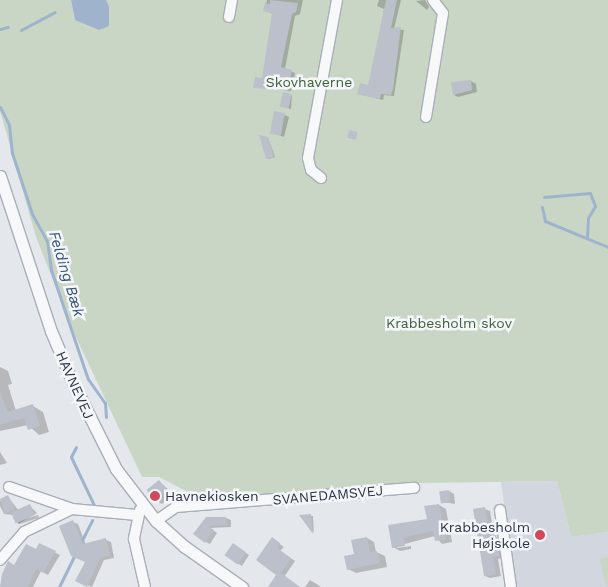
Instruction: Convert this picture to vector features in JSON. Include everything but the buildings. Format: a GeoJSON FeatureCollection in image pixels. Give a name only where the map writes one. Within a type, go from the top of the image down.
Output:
{"type":"FeatureCollection","features":[{"type":"Feature","properties":{"kind":"street"},"geometry":{"type":"LineString","coordinates":[[229,17],[232,0]]}},
{"type":"Feature","properties":{"kind":"street"},"geometry":{"type":"LineString","coordinates":[[320,178],[310,170],[308,158],[336,0]]}},
{"type":"Feature","properties":{"kind":"street"},"geometry":{"type":"LineString","coordinates":[[426,117],[443,13],[433,0]]}},
{"type":"Feature","properties":{"kind":"street","name":"HAVNEVEJ"},"geometry":{"type":"LineString","coordinates":[[0,176],[51,331],[105,450],[139,510],[185,547],[242,587]]}},
{"type":"Feature","properties":{"kind":"street"},"geometry":{"type":"LineString","coordinates":[[9,487],[72,509],[139,510],[134,539],[145,587]]}},
{"type":"Feature","properties":{"kind":"street","name":"SVANEDAMSVEJ"},"geometry":{"type":"LineString","coordinates":[[156,522],[176,507],[414,488]]}},
{"type":"Feature","properties":{"kind":"street"},"geometry":{"type":"LineString","coordinates":[[0,560],[24,532],[72,509]]}},
{"type":"Feature","properties":{"kind":"street"},"geometry":{"type":"LineString","coordinates":[[500,510],[511,587]]}},
{"type":"Feature","properties":{"kind":"shaded area","name":"Krabbesholm Højskole"},"geometry":{"type":"Polygon","coordinates":[[[557,481],[571,537],[608,532],[608,587],[516,587],[501,482],[557,481]]]}},
{"type":"Feature","properties":{"kind":"green space","name":"Krabbesholm skov"},"geometry":{"type":"Polygon","coordinates":[[[0,0],[71,0],[75,20],[109,6],[106,0],[608,0],[608,532],[571,537],[557,481],[418,483],[259,495],[188,492],[159,477],[142,477],[74,333],[36,237],[0,111],[0,0]]]}},
{"type":"Feature","properties":{"kind":"green space"},"geometry":{"type":"Polygon","coordinates":[[[608,557],[608,586],[606,586],[600,559],[608,557]]]}},
{"type":"Feature","properties":{"kind":"water"},"geometry":{"type":"Polygon","coordinates":[[[71,0],[106,0],[109,6],[109,26],[99,30],[75,20],[71,0]]]}},
{"type":"Feature","properties":{"kind":"waterway"},"geometry":{"type":"LineString","coordinates":[[21,30],[55,12]]}},
{"type":"Feature","properties":{"kind":"waterway"},"geometry":{"type":"LineString","coordinates":[[0,29],[8,27]]}},
{"type":"Feature","properties":{"kind":"waterway","name":"Felding Bæk"},"geometry":{"type":"LineString","coordinates":[[0,107],[9,125],[12,153],[32,214],[47,241],[51,270],[88,379],[105,403],[106,417]]}},
{"type":"Feature","properties":{"kind":"waterway"},"geometry":{"type":"LineString","coordinates":[[544,197],[590,193],[595,206],[588,218],[587,237]]}},
{"type":"Feature","properties":{"kind":"waterway"},"geometry":{"type":"LineString","coordinates":[[542,207],[545,221],[608,247]]}},
{"type":"Feature","properties":{"kind":"waterway","name":"Felding Bæk"},"geometry":{"type":"LineString","coordinates":[[76,447],[71,457],[94,505]]}},
{"type":"Feature","properties":{"kind":"waterway","name":"Felding Bæk"},"geometry":{"type":"LineString","coordinates":[[80,544],[92,520]]}},
{"type":"Feature","properties":{"kind":"waterway","name":"Felding Bæk"},"geometry":{"type":"LineString","coordinates":[[59,587],[75,554]]}},
{"type":"Feature","properties":{"kind":"place","name":"Havnekiosken"},"geometry":{"type":"Point","coordinates":[155,496]}},
{"type":"Feature","properties":{"kind":"place","name":"Krabbesholm Højskole"},"geometry":{"type":"Point","coordinates":[540,535]}},
{"type":"Feature","properties":{"kind":"park label","name":"Skovhaverne"},"geometry":{"type":"Point","coordinates":[309,82]}}]}
